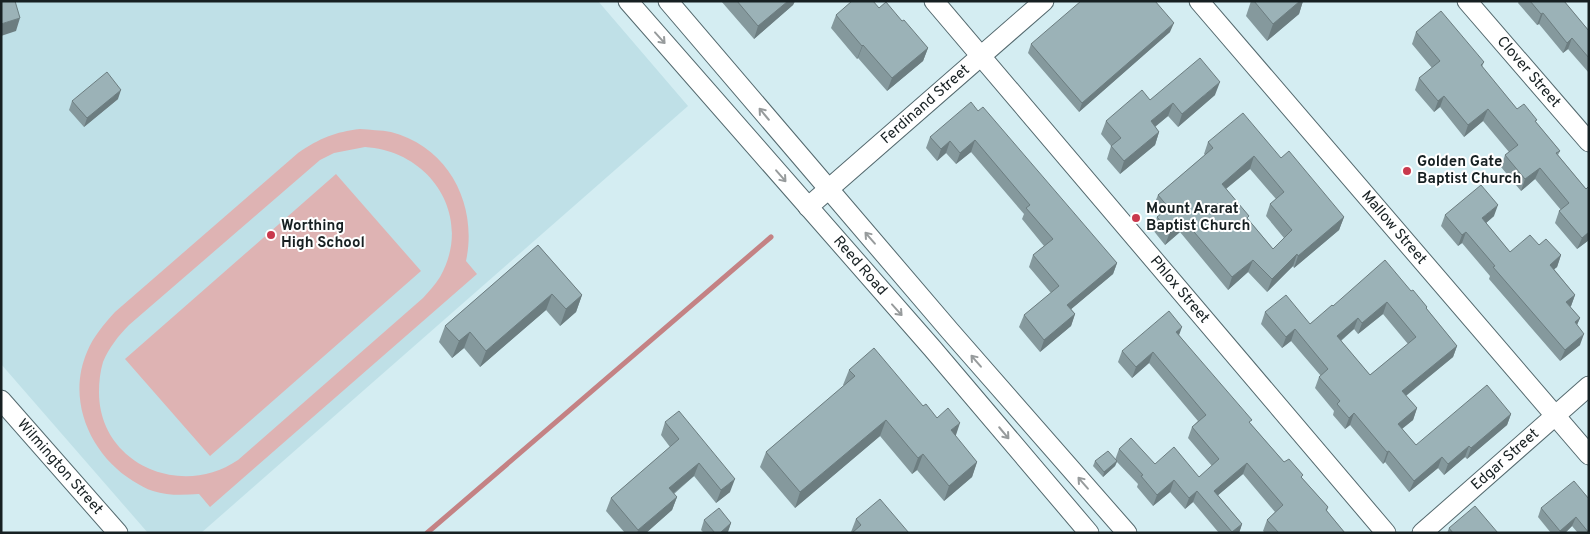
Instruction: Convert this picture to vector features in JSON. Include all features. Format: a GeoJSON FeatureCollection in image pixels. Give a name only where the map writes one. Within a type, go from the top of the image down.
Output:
{"type":"FeatureCollection","features":[{"type":"Feature","properties":{"kind":"street","name":"Reed Road"},"geometry":{"type":"LineString","coordinates":[[628,1],[932,348],[1086,530]]}},
{"type":"Feature","properties":{"kind":"street","name":"Reed Road"},"geometry":{"type":"LineString","coordinates":[[668,1],[950,331],[1126,533]]}},
{"type":"Feature","properties":{"kind":"street","name":"Phlox Street"},"geometry":{"type":"LineString","coordinates":[[934,1],[980,58],[1386,533]]}},
{"type":"Feature","properties":{"kind":"street","name":"Ferdinand Street"},"geometry":{"type":"LineString","coordinates":[[808,207],[1044,1]]}},
{"type":"Feature","properties":{"kind":"street","name":"Mallow Street"},"geometry":{"type":"LineString","coordinates":[[1199,1],[1589,455]]}},
{"type":"Feature","properties":{"kind":"street","name":"Clover Street"},"geometry":{"type":"LineString","coordinates":[[1467,1],[1589,142]]}},
{"type":"Feature","properties":{"kind":"street"},"geometry":{"type":"LineString","coordinates":[[932,348],[950,331]]}},
{"type":"Feature","properties":{"kind":"street","name":"Edgar Street"},"geometry":{"type":"LineString","coordinates":[[1422,533],[1589,386]]}},
{"type":"Feature","properties":{"kind":"street","name":"Wilmington Street"},"geometry":{"type":"LineString","coordinates":[[1,400],[118,533]]}},
{"type":"Feature","properties":{"kind":"street"},"geometry":{"type":"LineString","coordinates":[[1086,530],[1105,508]]}},
{"type":"Feature","properties":{"kind":"shaded area","name":"Worthing High School"},"geometry":{"type":"Polygon","coordinates":[[[1,1],[598,1],[688,106],[201,533],[148,533],[1,364],[1,1]]]}},
{"type":"Feature","properties":{"kind":"shaded area"},"geometry":{"type":"Polygon","coordinates":[[[351,130],[391,132],[411,140],[429,151],[443,165],[455,181],[463,200],[468,219],[469,240],[466,261],[477,274],[210,507],[199,494],[164,494],[148,489],[133,481],[105,457],[94,442],[86,425],[79,389],[81,371],[92,341],[115,312],[298,153],[328,136],[351,130]],[[365,147],[334,153],[320,160],[121,333],[103,362],[99,392],[103,417],[113,438],[128,455],[147,468],[169,475],[192,476],[216,471],[238,460],[423,298],[432,288],[440,277],[449,254],[452,232],[449,211],[440,191],[427,174],[409,161],[389,151],[365,147]]]}},
{"type":"Feature","properties":{"kind":"shaded area"},"geometry":{"type":"Polygon","coordinates":[[[336,174],[421,271],[210,456],[125,359],[336,174]]]}},
{"type":"Feature","properties":{"kind":"building"},"geometry":{"type":"Polygon","coordinates":[[[1,1],[15,1],[20,18],[1,24],[1,1]]]}},
{"type":"Feature","properties":{"kind":"building"},"geometry":{"type":"Polygon","coordinates":[[[737,1],[788,1],[758,26],[737,1]]]}},
{"type":"Feature","properties":{"kind":"building"},"geometry":{"type":"Polygon","coordinates":[[[852,1],[873,1],[879,8],[886,2],[928,48],[892,78],[836,15],[852,1]]]}},
{"type":"Feature","properties":{"kind":"building"},"geometry":{"type":"Polygon","coordinates":[[[1081,1],[1155,1],[1174,23],[1082,103],[1031,44],[1081,1]]]}},
{"type":"Feature","properties":{"kind":"building"},"geometry":{"type":"Polygon","coordinates":[[[1254,1],[1300,1],[1273,24],[1254,1]]]}},
{"type":"Feature","properties":{"kind":"building"},"geometry":{"type":"Polygon","coordinates":[[[1530,1],[1564,1],[1589,31],[1589,58],[1572,38],[1567,43],[1543,13],[1541,14],[1530,1]]]}},
{"type":"Feature","properties":{"kind":"building"},"geometry":{"type":"Polygon","coordinates":[[[1441,11],[1484,62],[1481,65],[1517,109],[1524,104],[1537,120],[1535,121],[1560,151],[1556,153],[1586,189],[1589,186],[1589,232],[1582,238],[1559,211],[1569,203],[1540,168],[1525,179],[1505,155],[1518,145],[1488,109],[1468,125],[1444,96],[1438,101],[1419,78],[1440,61],[1416,32],[1441,11]]]}},
{"type":"Feature","properties":{"kind":"building"},"geometry":{"type":"Polygon","coordinates":[[[1200,58],[1220,82],[1182,114],[1173,103],[1151,121],[1159,132],[1124,161],[1111,146],[1121,138],[1106,121],[1142,90],[1150,100],[1200,58]]]}},
{"type":"Feature","properties":{"kind":"building"},"geometry":{"type":"Polygon","coordinates":[[[107,72],[121,90],[87,118],[72,101],[107,72]]]}},
{"type":"Feature","properties":{"kind":"building"},"geometry":{"type":"Polygon","coordinates":[[[971,102],[978,111],[983,107],[1117,263],[1067,305],[1075,314],[1044,340],[1024,315],[1059,286],[1033,255],[1053,239],[1026,208],[1030,205],[975,140],[960,153],[950,141],[941,149],[930,137],[971,102]]]}},
{"type":"Feature","properties":{"kind":"building"},"geometry":{"type":"Polygon","coordinates":[[[1243,113],[1281,158],[1289,151],[1344,217],[1298,256],[1297,254],[1272,279],[1253,260],[1232,277],[1184,220],[1170,232],[1157,217],[1169,208],[1158,195],[1213,148],[1208,142],[1243,113]],[[1254,156],[1222,184],[1273,249],[1292,230],[1270,204],[1284,192],[1254,156]]]}},
{"type":"Feature","properties":{"kind":"building"},"geometry":{"type":"Polygon","coordinates":[[[1481,185],[1498,205],[1482,218],[1510,252],[1530,235],[1539,245],[1546,239],[1561,255],[1550,265],[1575,295],[1566,302],[1580,318],[1575,322],[1584,334],[1565,350],[1493,267],[1495,266],[1466,232],[1462,235],[1445,215],[1481,185]]]}},
{"type":"Feature","properties":{"kind":"building"},"geometry":{"type":"Polygon","coordinates":[[[538,245],[582,295],[566,309],[552,294],[486,351],[470,332],[459,341],[445,326],[538,245]]]}},
{"type":"Feature","properties":{"kind":"building"},"geometry":{"type":"Polygon","coordinates":[[[1385,260],[1411,291],[1413,290],[1457,346],[1402,391],[1417,408],[1398,424],[1416,445],[1487,385],[1511,414],[1471,448],[1469,446],[1448,464],[1442,457],[1414,481],[1354,413],[1349,418],[1337,404],[1340,401],[1319,377],[1328,369],[1295,329],[1286,337],[1265,312],[1286,295],[1310,324],[1385,260]],[[1387,302],[1362,323],[1358,318],[1337,336],[1370,375],[1416,337],[1387,302]]]}},
{"type":"Feature","properties":{"kind":"building"},"geometry":{"type":"Polygon","coordinates":[[[1169,311],[1182,327],[1176,332],[1252,420],[1249,422],[1284,462],[1289,459],[1303,475],[1301,477],[1328,507],[1326,510],[1345,533],[1279,533],[1267,520],[1283,505],[1247,463],[1214,491],[1242,524],[1232,532],[1197,491],[1189,498],[1174,480],[1157,495],[1141,476],[1143,475],[1119,449],[1131,438],[1155,464],[1174,447],[1199,477],[1219,459],[1192,427],[1206,415],[1153,352],[1136,367],[1122,351],[1169,311]]]}},
{"type":"Feature","properties":{"kind":"building"},"geometry":{"type":"Polygon","coordinates":[[[874,348],[923,406],[926,404],[937,418],[948,408],[960,423],[951,430],[977,462],[949,486],[923,454],[918,458],[886,420],[800,492],[766,452],[855,376],[849,370],[874,348]]]}},
{"type":"Feature","properties":{"kind":"building"},"geometry":{"type":"Polygon","coordinates":[[[679,411],[735,479],[721,490],[699,463],[669,488],[677,497],[638,530],[611,498],[679,439],[665,422],[679,411]]]}},
{"type":"Feature","properties":{"kind":"building"},"geometry":{"type":"Polygon","coordinates":[[[1108,451],[1117,461],[1104,472],[1095,461],[1108,451]]]}},
{"type":"Feature","properties":{"kind":"building"},"geometry":{"type":"Polygon","coordinates":[[[1574,481],[1589,499],[1589,533],[1576,517],[1560,531],[1541,508],[1574,481]]]}},
{"type":"Feature","properties":{"kind":"building"},"geometry":{"type":"Polygon","coordinates":[[[880,499],[909,533],[852,533],[861,525],[856,519],[880,499]]]}},
{"type":"Feature","properties":{"kind":"building"},"geometry":{"type":"Polygon","coordinates":[[[1475,506],[1498,533],[1453,533],[1449,528],[1475,506]]]}},
{"type":"Feature","properties":{"kind":"building"},"geometry":{"type":"Polygon","coordinates":[[[719,508],[731,523],[720,533],[715,533],[704,520],[719,508]]]}},
{"type":"Feature","properties":{"kind":"waterway"},"geometry":{"type":"LineString","coordinates":[[427,533],[771,237]]}},
{"type":"Feature","properties":{"kind":"place","name":"Golden Gate Baptist Church"},"geometry":{"type":"Point","coordinates":[1407,171]}},
{"type":"Feature","properties":{"kind":"place","name":"Mount Ararat Baptist Church"},"geometry":{"type":"Point","coordinates":[1136,218]}},
{"type":"Feature","properties":{"kind":"place","name":"Worthing High School"},"geometry":{"type":"Point","coordinates":[271,235]}}]}
